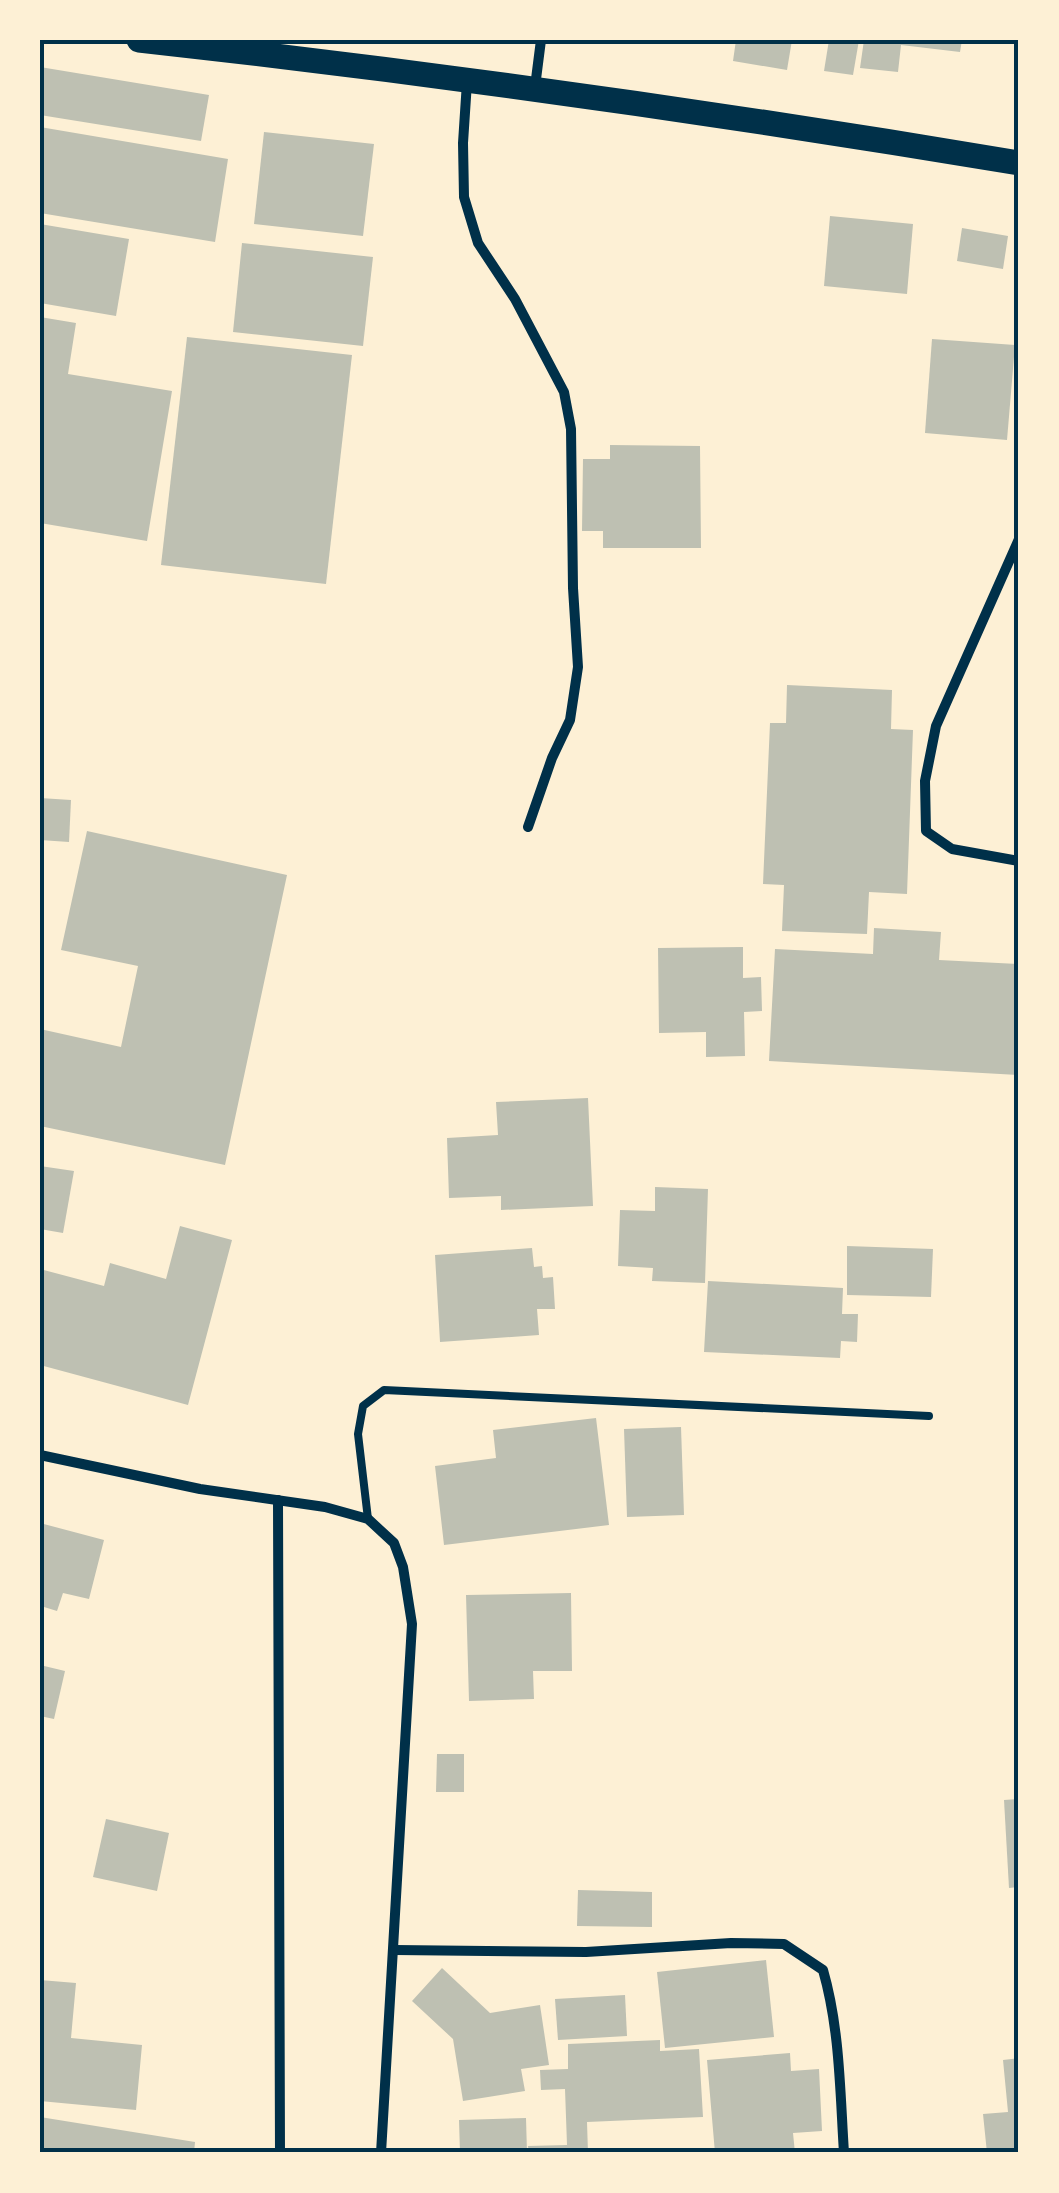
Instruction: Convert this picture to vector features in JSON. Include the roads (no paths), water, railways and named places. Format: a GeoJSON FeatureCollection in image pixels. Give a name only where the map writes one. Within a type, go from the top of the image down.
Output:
{"type":"FeatureCollection","features":[{"type":"Feature","properties":{"kind":"main road"},"geometry":{"type":"LineString","coordinates":[[139,40],[534,88],[1019,164]]}},
{"type":"Feature","properties":{"kind":"street"},"geometry":{"type":"LineString","coordinates":[[534,88],[541,40]]}},
{"type":"Feature","properties":{"kind":"street"},"geometry":{"type":"LineString","coordinates":[[467,81],[464,198],[478,243],[515,299],[564,392],[570,430],[572,588],[578,667],[570,720],[528,827]]}},
{"type":"Feature","properties":{"kind":"street"},"geometry":{"type":"LineString","coordinates":[[1019,539],[936,726],[924,781],[926,831],[952,848],[1019,861]]}},
{"type":"Feature","properties":{"kind":"street"},"geometry":{"type":"LineString","coordinates":[[40,1454],[200,1489],[326,1507],[368,1519],[394,1543],[403,1567],[412,1624],[381,2153]]}},
{"type":"Feature","properties":{"kind":"street"},"geometry":{"type":"LineString","coordinates":[[278,1500],[280,2153]]}},
{"type":"Feature","properties":{"kind":"street"},"geometry":{"type":"LineString","coordinates":[[395,1950],[586,1952],[784,1944],[811,1959],[823,1970],[826,1980],[837,2039],[844,2153]]}},
{"type":"Feature","properties":{"kind":"lane"},"geometry":{"type":"LineString","coordinates":[[368,1519],[358,1434],[363,1406],[384,1390],[929,1416]]}}]}
